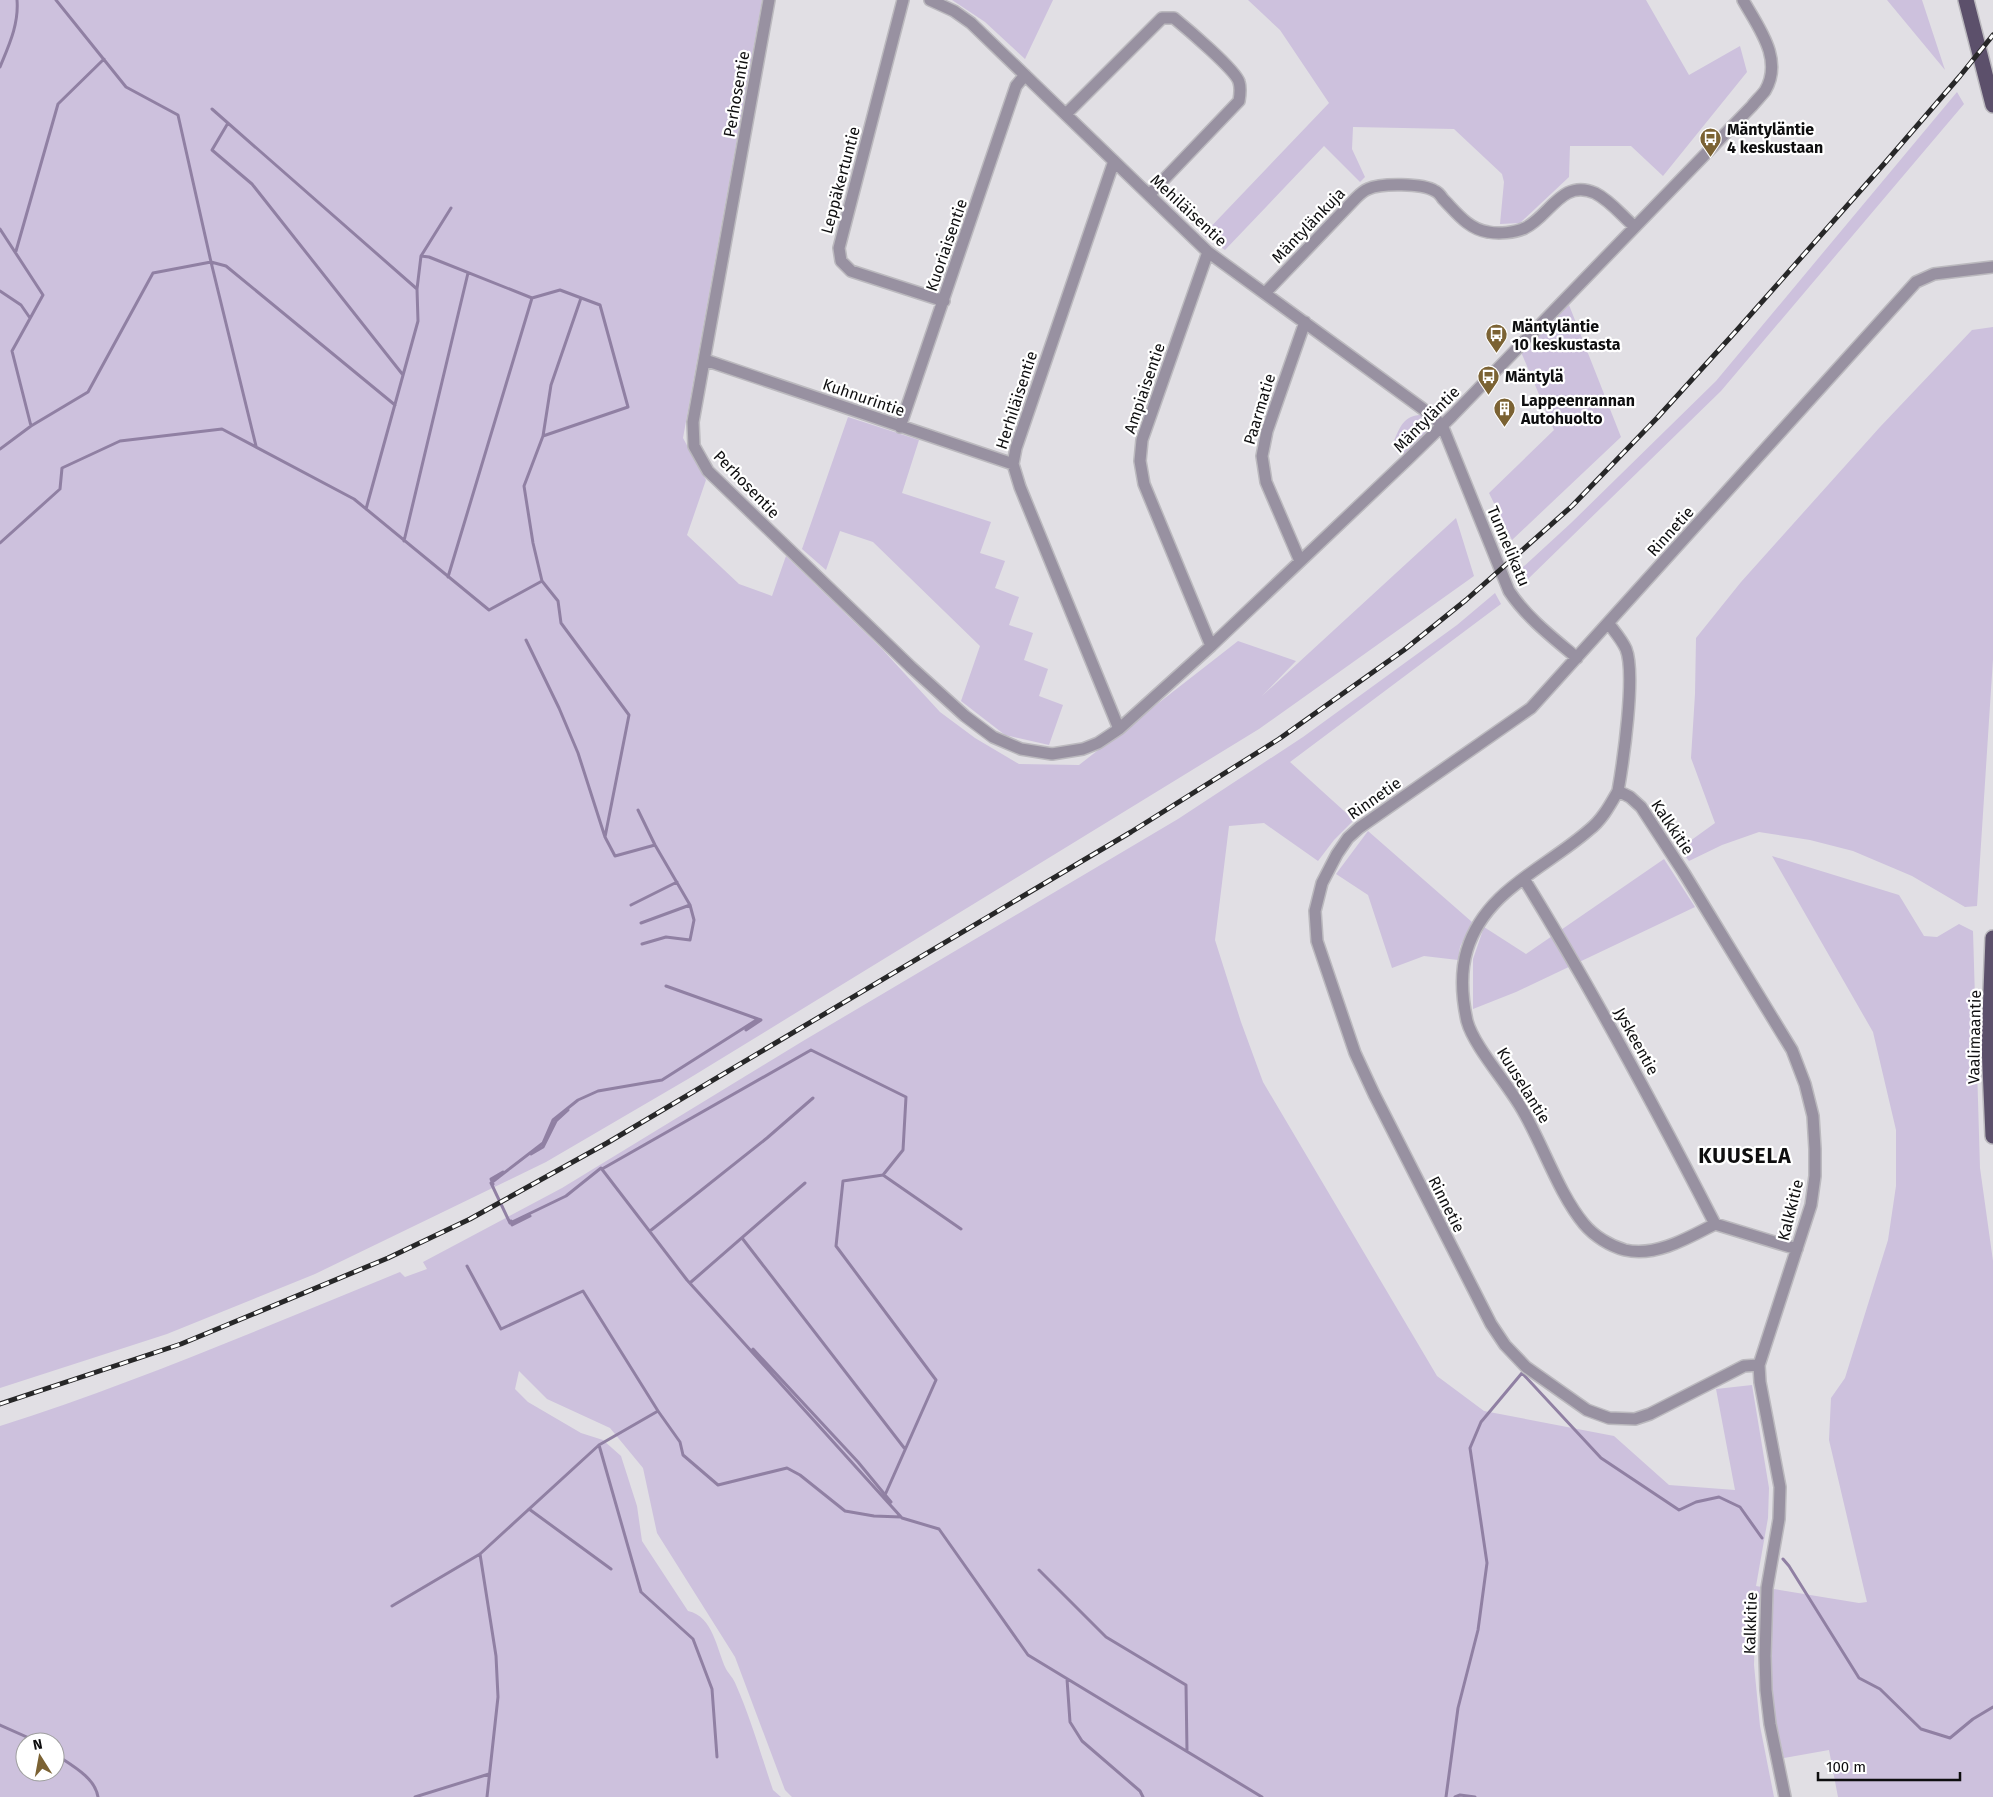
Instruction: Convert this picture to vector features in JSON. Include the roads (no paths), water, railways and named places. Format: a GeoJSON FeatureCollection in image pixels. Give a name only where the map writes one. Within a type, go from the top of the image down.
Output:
{"type":"FeatureCollection","features":[{"type":"Feature","properties":{"kind":"main road"},"geometry":{"type":"LineString","coordinates":[[1966,0],[1993,105]]}},
{"type":"Feature","properties":{"kind":"main road","name":"Vaalimaantie"},"geometry":{"type":"LineString","coordinates":[[1993,938],[1990,1044],[1993,1136]]}},
{"type":"Feature","properties":{"kind":"street","name":"Perhosentie"},"geometry":{"type":"LineString","coordinates":[[769,0],[693,422],[694,446],[708,471],[911,667],[965,716],[993,737],[1021,749],[1052,754],[1083,749],[1098,743],[1119,729]]}},
{"type":"Feature","properties":{"kind":"street","name":"Leppäkertuntie"},"geometry":{"type":"LineString","coordinates":[[903,0],[901,14],[839,248],[841,261],[851,271],[944,301]]}},
{"type":"Feature","properties":{"kind":"street","name":"Mehiläisentie"},"geometry":{"type":"LineString","coordinates":[[930,0],[954,11],[971,22],[1208,252],[1423,408],[1442,425]]}},
{"type":"Feature","properties":{"kind":"street","name":"Mäntyläntie"},"geometry":{"type":"LineString","coordinates":[[1119,729],[1211,646],[1442,425],[1752,106],[1765,90],[1772,68],[1769,48],[1744,0]]}},
{"type":"Feature","properties":{"kind":"street"},"geometry":{"type":"LineString","coordinates":[[1066,114],[1162,18],[1174,18],[1192,32],[1239,80],[1241,91],[1239,101],[1149,195]]}},
{"type":"Feature","properties":{"kind":"street","name":"Kuoriaisentie"},"geometry":{"type":"LineString","coordinates":[[900,427],[1016,86],[1025,76]]}},
{"type":"Feature","properties":{"kind":"street","name":"Herhiläisentie"},"geometry":{"type":"LineString","coordinates":[[1114,161],[1016,448],[1013,464],[1020,487],[1119,729]]}},
{"type":"Feature","properties":{"kind":"street","name":"Mäntylänkuja"},"geometry":{"type":"LineString","coordinates":[[1265,293],[1356,198],[1368,189],[1381,185],[1422,187],[1435,191],[1470,226],[1488,232],[1524,229],[1532,224],[1564,194],[1577,190],[1593,192],[1606,200],[1635,227]]}},
{"type":"Feature","properties":{"kind":"street","name":"Ampiaisentie"},"geometry":{"type":"LineString","coordinates":[[1208,252],[1142,440],[1140,461],[1144,484],[1211,646]]}},
{"type":"Feature","properties":{"kind":"street","name":"Rinnetie"},"geometry":{"type":"LineString","coordinates":[[1759,1365],[1744,1366],[1650,1414],[1635,1418],[1609,1418],[1587,1410],[1526,1367],[1504,1345],[1491,1324],[1378,1103],[1355,1053],[1317,941],[1315,911],[1322,883],[1336,854],[1348,838],[1359,828],[1531,708],[1609,624],[1916,282],[1934,274],[1993,267]]}},
{"type":"Feature","properties":{"kind":"street","name":"Paarmatie"},"geometry":{"type":"LineString","coordinates":[[1300,561],[1266,482],[1262,456],[1267,431],[1305,322]]}},
{"type":"Feature","properties":{"kind":"street","name":"Kuhnurintie"},"geometry":{"type":"LineString","coordinates":[[705,360],[1013,464]]}},
{"type":"Feature","properties":{"kind":"street","name":"Tunnelikatu"},"geometry":{"type":"LineString","coordinates":[[1442,425],[1509,591],[1519,606],[1533,621],[1577,658]]}},
{"type":"Feature","properties":{"kind":"street"},"geometry":{"type":"LineString","coordinates":[[1609,624],[1627,650],[1629,672],[1624,748],[1618,791]]}},
{"type":"Feature","properties":{"kind":"street","name":"Kuuselantie"},"geometry":{"type":"LineString","coordinates":[[1618,791],[1605,813],[1590,830],[1504,893],[1490,907],[1480,921],[1467,950],[1463,969],[1463,992],[1468,1022],[1477,1041],[1523,1110],[1572,1208],[1585,1226],[1602,1240],[1626,1250],[1656,1250],[1687,1238],[1714,1224]]}},
{"type":"Feature","properties":{"kind":"street","name":"Kalkkitie"},"geometry":{"type":"LineString","coordinates":[[1618,791],[1641,807],[1684,873],[1792,1050],[1805,1084],[1813,1116],[1815,1176],[1810,1205],[1759,1365],[1760,1382],[1780,1487],[1779,1519],[1767,1588],[1764,1656],[1770,1724],[1785,1797]]}},
{"type":"Feature","properties":{"kind":"street","name":"Jyskeentie"},"geometry":{"type":"LineString","coordinates":[[1524,879],[1558,934],[1642,1084],[1714,1224]]}},
{"type":"Feature","properties":{"kind":"street"},"geometry":{"type":"LineString","coordinates":[[1714,1224],[1797,1249]]}},
{"type":"Feature","properties":{"kind":"waterway"},"geometry":{"type":"LineString","coordinates":[[0,67],[15,26],[17,0]]}},
{"type":"Feature","properties":{"kind":"waterway"},"geometry":{"type":"LineString","coordinates":[[56,0],[126,87],[178,115],[211,262],[256,446]]}},
{"type":"Feature","properties":{"kind":"waterway"},"geometry":{"type":"LineString","coordinates":[[16,251],[58,104],[104,59]]}},
{"type":"Feature","properties":{"kind":"waterway"},"geometry":{"type":"LineString","coordinates":[[212,109],[417,289]]}},
{"type":"Feature","properties":{"kind":"waterway"},"geometry":{"type":"LineString","coordinates":[[228,123],[212,150],[252,184],[403,375]]}},
{"type":"Feature","properties":{"kind":"waterway"},"geometry":{"type":"LineString","coordinates":[[366,509],[418,321],[417,289],[421,256],[451,208]]}},
{"type":"Feature","properties":{"kind":"waterway"},"geometry":{"type":"LineString","coordinates":[[0,229],[43,295],[12,351],[31,426]]}},
{"type":"Feature","properties":{"kind":"waterway"},"geometry":{"type":"LineString","coordinates":[[421,256],[429,257],[532,298],[560,290],[600,305],[628,407],[543,436]]}},
{"type":"Feature","properties":{"kind":"waterway"},"geometry":{"type":"LineString","coordinates":[[0,449],[31,426],[88,392],[153,273],[211,262],[226,266],[395,405]]}},
{"type":"Feature","properties":{"kind":"waterway"},"geometry":{"type":"LineString","coordinates":[[404,541],[468,273]]}},
{"type":"Feature","properties":{"kind":"waterway"},"geometry":{"type":"LineString","coordinates":[[0,291],[21,305],[30,318]]}},
{"type":"Feature","properties":{"kind":"waterway"},"geometry":{"type":"LineString","coordinates":[[448,577],[532,298]]}},
{"type":"Feature","properties":{"kind":"waterway"},"geometry":{"type":"LineString","coordinates":[[581,298],[551,385],[543,436],[524,486],[533,543],[542,581],[558,601],[561,623],[629,715],[605,837]]}},
{"type":"Feature","properties":{"kind":"waterway"},"geometry":{"type":"LineString","coordinates":[[0,543],[60,489],[62,468],[120,441],[222,429],[354,499],[489,610],[542,581]]}},
{"type":"Feature","properties":{"kind":"waterway"},"geometry":{"type":"LineString","coordinates":[[526,640],[559,708],[578,753],[605,837],[615,856],[655,845]]}},
{"type":"Feature","properties":{"kind":"waterway"},"geometry":{"type":"LineString","coordinates":[[638,810],[655,845],[690,905],[694,920],[690,940],[666,937],[642,944]]}},
{"type":"Feature","properties":{"kind":"waterway"},"geometry":{"type":"LineString","coordinates":[[631,905],[677,882]]}},
{"type":"Feature","properties":{"kind":"waterway"},"geometry":{"type":"LineString","coordinates":[[641,923],[690,905]]}},
{"type":"Feature","properties":{"kind":"waterway"},"geometry":{"type":"LineString","coordinates":[[666,986],[758,1019],[662,1080],[598,1091],[578,1100],[553,1120],[543,1143],[491,1183],[510,1223],[566,1196],[601,1168],[687,1280],[902,1518],[939,1529],[1028,1655],[1262,1797]]}},
{"type":"Feature","properties":{"kind":"waterway"},"geometry":{"type":"LineString","coordinates":[[746,1030],[761,1020],[758,1019]]}},
{"type":"Feature","properties":{"kind":"waterway"},"geometry":{"type":"LineString","coordinates":[[602,1169],[811,1050],[906,1097],[903,1150],[883,1175]]}},
{"type":"Feature","properties":{"kind":"waterway"},"geometry":{"type":"LineString","coordinates":[[650,1231],[767,1138],[813,1098]]}},
{"type":"Feature","properties":{"kind":"waterway"},"geometry":{"type":"LineString","coordinates":[[531,1154],[543,1147],[556,1121],[568,1110]]}},
{"type":"Feature","properties":{"kind":"waterway"},"geometry":{"type":"LineString","coordinates":[[493,1184],[491,1179],[503,1172]]}},
{"type":"Feature","properties":{"kind":"waterway"},"geometry":{"type":"LineString","coordinates":[[885,1495],[936,1380],[836,1246],[843,1181],[883,1175],[961,1229]]}},
{"type":"Feature","properties":{"kind":"waterway"},"geometry":{"type":"LineString","coordinates":[[691,1282],[805,1183]]}},
{"type":"Feature","properties":{"kind":"waterway"},"geometry":{"type":"LineString","coordinates":[[511,1221],[512,1225],[530,1216]]}},
{"type":"Feature","properties":{"kind":"waterway"},"geometry":{"type":"LineString","coordinates":[[742,1238],[905,1449]]}},
{"type":"Feature","properties":{"kind":"waterway"},"geometry":{"type":"LineString","coordinates":[[467,1266],[501,1329],[583,1291],[658,1411],[680,1442],[683,1455],[718,1485],[787,1468],[800,1475],[845,1511],[874,1516],[901,1517]]}},
{"type":"Feature","properties":{"kind":"waterway"},"geometry":{"type":"LineString","coordinates":[[753,1349],[858,1462],[891,1502]]}},
{"type":"Feature","properties":{"kind":"waterway"},"geometry":{"type":"LineString","coordinates":[[1446,1797],[1458,1708],[1478,1630],[1487,1563],[1470,1448],[1481,1422],[1522,1373],[1601,1458],[1679,1510],[1696,1502],[1719,1497],[1740,1507],[1762,1538]]}},
{"type":"Feature","properties":{"kind":"waterway"},"geometry":{"type":"LineString","coordinates":[[392,1606],[480,1554],[599,1445],[658,1411]]}},
{"type":"Feature","properties":{"kind":"waterway"},"geometry":{"type":"LineString","coordinates":[[599,1445],[641,1592],[693,1639],[712,1689],[717,1757]]}},
{"type":"Feature","properties":{"kind":"waterway"},"geometry":{"type":"LineString","coordinates":[[529,1509],[611,1569]]}},
{"type":"Feature","properties":{"kind":"waterway"},"geometry":{"type":"LineString","coordinates":[[480,1554],[496,1656],[498,1697],[487,1797]]}},
{"type":"Feature","properties":{"kind":"waterway"},"geometry":{"type":"LineString","coordinates":[[1783,1559],[1859,1678],[1880,1689],[1921,1729],[1950,1738],[1973,1719],[1993,1707]]}},
{"type":"Feature","properties":{"kind":"waterway"},"geometry":{"type":"LineString","coordinates":[[1039,1570],[1106,1637],[1186,1685],[1187,1751]]}},
{"type":"Feature","properties":{"kind":"waterway"},"geometry":{"type":"LineString","coordinates":[[1067,1679],[1070,1722],[1082,1741],[1140,1791],[1143,1797]]}},
{"type":"Feature","properties":{"kind":"waterway"},"geometry":{"type":"LineString","coordinates":[[0,1725],[16,1732]]}},
{"type":"Feature","properties":{"kind":"waterway"},"geometry":{"type":"LineString","coordinates":[[65,1760],[92,1783],[98,1797]]}},
{"type":"Feature","properties":{"kind":"waterway"},"geometry":{"type":"LineString","coordinates":[[415,1797],[489,1774]]}},
{"type":"Feature","properties":{"kind":"waterway"},"geometry":{"type":"LineString","coordinates":[[1455,1797],[1460,1795],[1475,1797]]}},
{"type":"Feature","properties":{"kind":"railway"},"geometry":{"type":"LineString","coordinates":[[0,1404],[181,1344],[388,1258],[470,1219],[607,1143],[1131,832],[1279,739],[1404,650],[1466,600],[1572,506],[1657,418],[1737,330],[1884,164],[1993,35]]}},
{"type":"Feature","properties":{"kind":"place","name":"Mäntyläntie 4 keskustaan"},"geometry":{"type":"Point","coordinates":[1711,157]}},
{"type":"Feature","properties":{"kind":"place","name":"Mäntyläntie 10 keskustasta"},"geometry":{"type":"Point","coordinates":[1496,354]}},
{"type":"Feature","properties":{"kind":"place","name":"Mäntylä"},"geometry":{"type":"Point","coordinates":[1489,395]}},
{"type":"Feature","properties":{"kind":"place","name":"Lappeenrannan Autohuolto"},"geometry":{"type":"Point","coordinates":[1505,428]}},
{"type":"Feature","properties":{"kind":"district","name":"KUUSELA"},"geometry":{"type":"Point","coordinates":[1745,1156]}}]}
